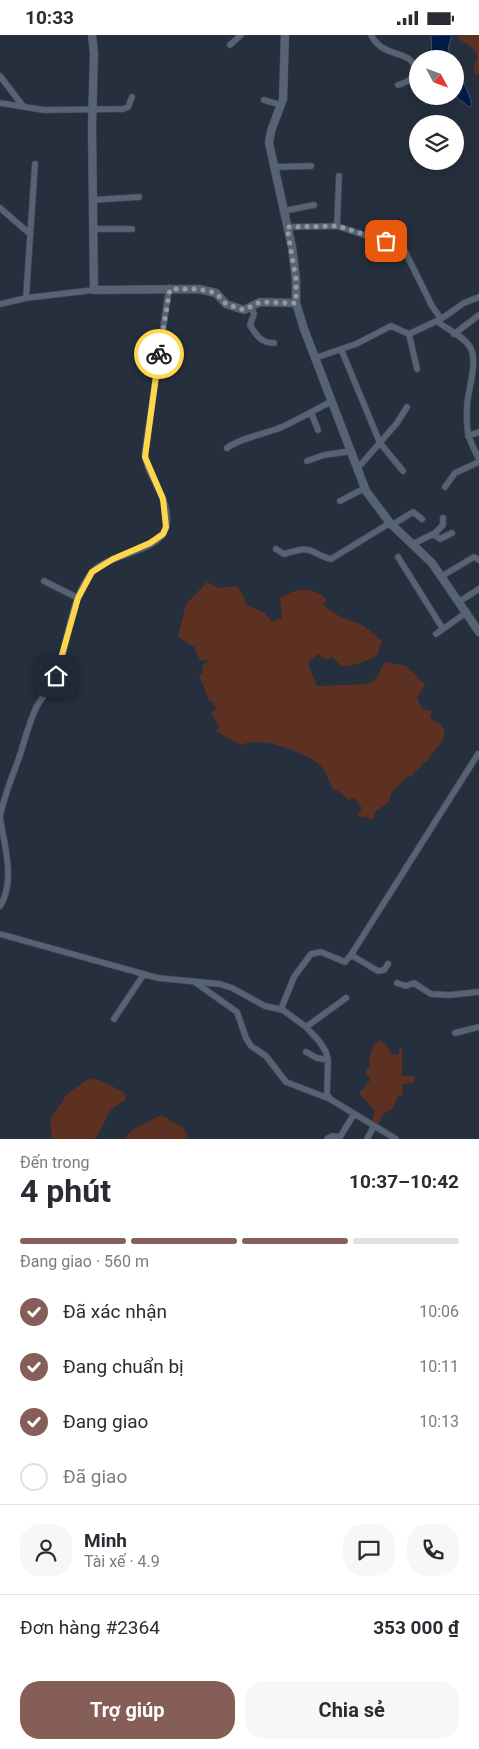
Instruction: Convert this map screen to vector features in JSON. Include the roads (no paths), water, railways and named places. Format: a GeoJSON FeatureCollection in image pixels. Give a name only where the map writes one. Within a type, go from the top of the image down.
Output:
{"type":"FeatureCollection","features":[{"type":"Feature","properties":{"kind":"street"},"geometry":{"type":"LineString","coordinates":[[92,35],[94,53],[92,110],[94,290]]}},
{"type":"Feature","properties":{"kind":"street"},"geometry":{"type":"LineString","coordinates":[[230,45],[241,35]]}},
{"type":"Feature","properties":{"kind":"street"},"geometry":{"type":"LineString","coordinates":[[284,35],[285,85],[269,143],[296,279],[296,303],[365,488],[391,524],[432,563],[479,631]]}},
{"type":"Feature","properties":{"kind":"street"},"geometry":{"type":"LineString","coordinates":[[371,35],[382,49],[408,58],[414,65],[416,70],[413,77],[406,83],[398,85]]}},
{"type":"Feature","properties":{"kind":"street"},"geometry":{"type":"LineString","coordinates":[[0,76],[23,106]]}},
{"type":"Feature","properties":{"kind":"street"},"geometry":{"type":"LineString","coordinates":[[0,103],[34,109],[125,109],[132,97]]}},
{"type":"Feature","properties":{"kind":"street"},"geometry":{"type":"LineString","coordinates":[[264,100],[281,105]]}},
{"type":"Feature","properties":{"kind":"street"},"geometry":{"type":"LineString","coordinates":[[26,298],[35,164]]}},
{"type":"Feature","properties":{"kind":"street"},"geometry":{"type":"LineString","coordinates":[[274,167],[311,165]]}},
{"type":"Feature","properties":{"kind":"street"},"geometry":{"type":"LineString","coordinates":[[338,226],[339,176]]}},
{"type":"Feature","properties":{"kind":"street"},"geometry":{"type":"LineString","coordinates":[[93,200],[138,197]]}},
{"type":"Feature","properties":{"kind":"street"},"geometry":{"type":"LineString","coordinates":[[283,211],[314,205]]}},
{"type":"Feature","properties":{"kind":"street"},"geometry":{"type":"LineString","coordinates":[[0,208],[29,233]]}},
{"type":"Feature","properties":{"kind":"street"},"geometry":{"type":"LineString","coordinates":[[287,227],[338,226],[382,241],[399,239],[439,320],[472,349],[472,377],[467,407],[468,436],[479,458],[455,473],[445,487]]}},
{"type":"Feature","properties":{"kind":"street"},"geometry":{"type":"LineString","coordinates":[[93,229],[132,229]]}},
{"type":"Feature","properties":{"kind":"street"},"geometry":{"type":"LineString","coordinates":[[0,304],[26,298],[94,290],[170,289],[199,289],[216,293],[231,306],[249,308],[260,302],[296,303]]}},
{"type":"Feature","properties":{"kind":"street"},"geometry":{"type":"LineString","coordinates":[[0,906],[6,895],[8,874],[0,817],[3,790],[33,714],[56,676],[78,598],[95,569],[150,543],[163,534],[166,527],[163,499],[146,461],[145,452],[170,289]]}},
{"type":"Feature","properties":{"kind":"street"},"geometry":{"type":"LineString","coordinates":[[315,358],[341,349],[391,326],[409,334],[439,320],[464,303],[479,297]]}},
{"type":"Feature","properties":{"kind":"street"},"geometry":{"type":"LineString","coordinates":[[249,308],[254,314],[250,325],[254,332],[259,339],[274,343]]}},
{"type":"Feature","properties":{"kind":"street"},"geometry":{"type":"LineString","coordinates":[[454,334],[479,315]]}},
{"type":"Feature","properties":{"kind":"street"},"geometry":{"type":"LineString","coordinates":[[409,334],[416,369]]}},
{"type":"Feature","properties":{"kind":"street"},"geometry":{"type":"LineString","coordinates":[[341,349],[380,443],[403,471]]}},
{"type":"Feature","properties":{"kind":"street"},"geometry":{"type":"LineString","coordinates":[[227,448],[238,441],[247,440],[281,427],[332,401]]}},
{"type":"Feature","properties":{"kind":"street"},"geometry":{"type":"LineString","coordinates":[[357,469],[397,423],[407,407]]}},
{"type":"Feature","properties":{"kind":"street"},"geometry":{"type":"LineString","coordinates":[[312,411],[318,430]]}},
{"type":"Feature","properties":{"kind":"street"},"geometry":{"type":"LineString","coordinates":[[468,436],[479,431]]}},
{"type":"Feature","properties":{"kind":"street"},"geometry":{"type":"LineString","coordinates":[[307,461],[324,455],[352,451]]}},
{"type":"Feature","properties":{"kind":"street"},"geometry":{"type":"LineString","coordinates":[[340,501],[365,488]]}},
{"type":"Feature","properties":{"kind":"street"},"geometry":{"type":"LineString","coordinates":[[276,549],[284,554],[303,549],[311,550],[325,558],[331,559],[413,512],[422,519]]}},
{"type":"Feature","properties":{"kind":"street"},"geometry":{"type":"LineString","coordinates":[[413,544],[433,534],[443,525],[443,518]]}},
{"type":"Feature","properties":{"kind":"street"},"geometry":{"type":"LineString","coordinates":[[433,534],[440,539],[452,533]]}},
{"type":"Feature","properties":{"kind":"street"},"geometry":{"type":"LineString","coordinates":[[398,557],[443,629]]}},
{"type":"Feature","properties":{"kind":"street"},"geometry":{"type":"LineString","coordinates":[[442,576],[474,557],[479,560]]}},
{"type":"Feature","properties":{"kind":"street"},"geometry":{"type":"LineString","coordinates":[[44,581],[78,598]]}},
{"type":"Feature","properties":{"kind":"street"},"geometry":{"type":"LineString","coordinates":[[460,601],[479,589]]}},
{"type":"Feature","properties":{"kind":"street"},"geometry":{"type":"LineString","coordinates":[[436,634],[466,612]]}},
{"type":"Feature","properties":{"kind":"street"},"geometry":{"type":"LineString","coordinates":[[281,1009],[294,977],[311,954],[321,952],[345,962],[352,955],[478,754]]}},
{"type":"Feature","properties":{"kind":"street"},"geometry":{"type":"LineString","coordinates":[[0,934],[144,974],[220,984],[232,988],[265,1006],[281,1009],[306,1027],[319,1041],[328,1060],[327,1094],[330,1099]]}},
{"type":"Feature","properties":{"kind":"street"},"geometry":{"type":"LineString","coordinates":[[352,955],[378,971],[384,970],[388,964]]}},
{"type":"Feature","properties":{"kind":"street"},"geometry":{"type":"LineString","coordinates":[[114,1019],[144,974]]}},
{"type":"Feature","properties":{"kind":"street"},"geometry":{"type":"LineString","coordinates":[[195,982],[238,1012],[251,1046],[266,1056],[286,1082],[330,1099],[396,1139]]}},
{"type":"Feature","properties":{"kind":"street"},"geometry":{"type":"LineString","coordinates":[[397,983],[406,986],[414,983],[431,994],[439,995],[479,992]]}},
{"type":"Feature","properties":{"kind":"street"},"geometry":{"type":"LineString","coordinates":[[306,1027],[346,998]]}},
{"type":"Feature","properties":{"kind":"street"},"geometry":{"type":"LineString","coordinates":[[455,1033],[479,1027]]}},
{"type":"Feature","properties":{"kind":"street"},"geometry":{"type":"LineString","coordinates":[[306,1052],[317,1058],[328,1060]]}},
{"type":"Feature","properties":{"kind":"street"},"geometry":{"type":"LineString","coordinates":[[327,1139],[332,1136],[340,1137],[354,1114]]}},
{"type":"Feature","properties":{"kind":"street"},"geometry":{"type":"LineString","coordinates":[[367,1139],[374,1126]]}},
{"type":"Feature","properties":{"kind":"water"},"geometry":{"type":"Polygon","coordinates":[[[431,35],[452,35],[448,50],[432,50],[431,35]]]}},
{"type":"Feature","properties":{"kind":"water"},"geometry":{"type":"Polygon","coordinates":[[[464,84],[472,105],[469,107],[464,103],[464,84]]]}}]}
